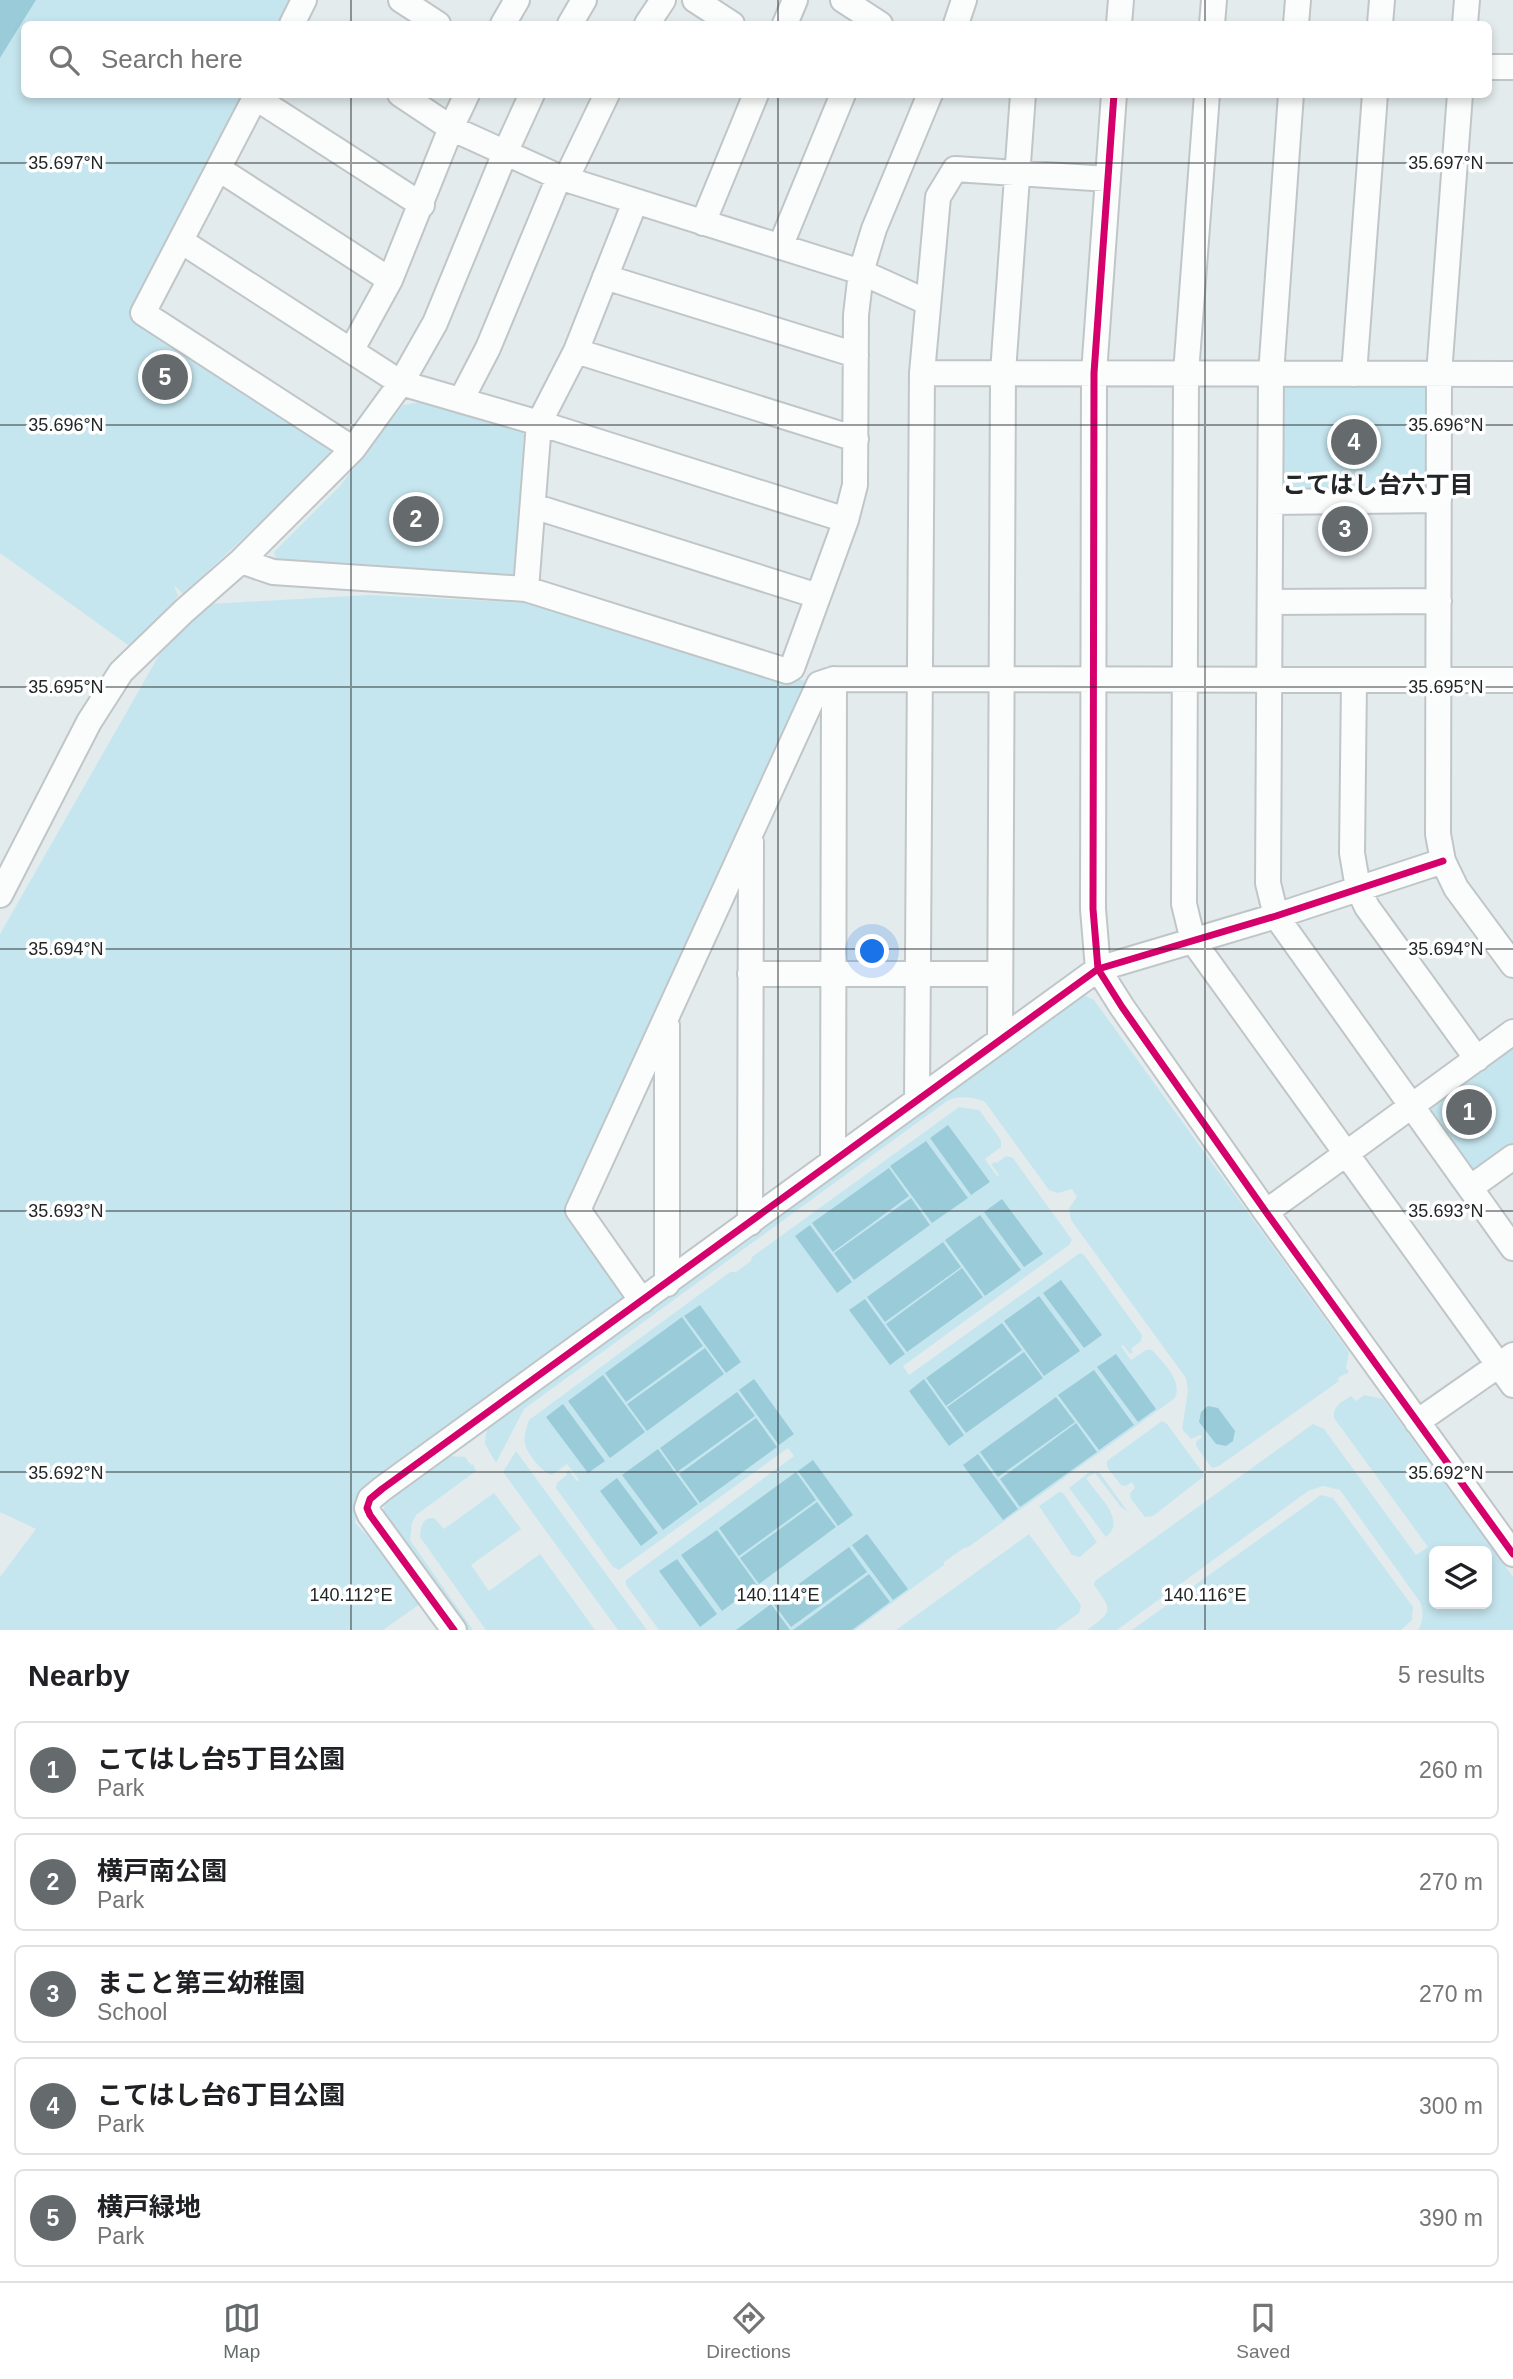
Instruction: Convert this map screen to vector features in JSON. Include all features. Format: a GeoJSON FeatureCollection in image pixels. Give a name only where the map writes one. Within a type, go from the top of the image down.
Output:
{"type":"FeatureCollection","features":[{"type":"Feature","properties":{"kind":"street"},"geometry":{"type":"LineString","coordinates":[[294,21],[304,0]]}},
{"type":"Feature","properties":{"kind":"street"},"geometry":{"type":"LineString","coordinates":[[401,0],[433,21]]}},
{"type":"Feature","properties":{"kind":"street"},"geometry":{"type":"LineString","coordinates":[[505,21],[517,0]]}},
{"type":"Feature","properties":{"kind":"street"},"geometry":{"type":"LineString","coordinates":[[572,21],[584,0]]}},
{"type":"Feature","properties":{"kind":"street"},"geometry":{"type":"LineString","coordinates":[[649,21],[663,0]]}},
{"type":"Feature","properties":{"kind":"street"},"geometry":{"type":"LineString","coordinates":[[695,0],[727,21]]}},
{"type":"Feature","properties":{"kind":"street"},"geometry":{"type":"LineString","coordinates":[[786,21],[795,0]]}},
{"type":"Feature","properties":{"kind":"street"},"geometry":{"type":"LineString","coordinates":[[843,0],[872,21]]}},
{"type":"Feature","properties":{"kind":"street"},"geometry":{"type":"LineString","coordinates":[[957,21],[964,0]]}},
{"type":"Feature","properties":{"kind":"street"},"geometry":{"type":"LineString","coordinates":[[1119,21],[1121,0]]}},
{"type":"Feature","properties":{"kind":"street"},"geometry":{"type":"LineString","coordinates":[[1212,21],[1214,0]]}},
{"type":"Feature","properties":{"kind":"street"},"geometry":{"type":"LineString","coordinates":[[1296,21],[1298,0]]}},
{"type":"Feature","properties":{"kind":"street"},"geometry":{"type":"LineString","coordinates":[[1380,21],[1382,0]]}},
{"type":"Feature","properties":{"kind":"street"},"geometry":{"type":"LineString","coordinates":[[1465,21],[1467,0]]}},
{"type":"Feature","properties":{"kind":"street"},"geometry":{"type":"LineString","coordinates":[[1492,67],[1513,67]]}},
{"type":"Feature","properties":{"kind":"street"},"geometry":{"type":"LineString","coordinates":[[255,98],[143,313],[353,449]]}},
{"type":"Feature","properties":{"kind":"street"},"geometry":{"type":"LineString","coordinates":[[259,98],[422,205]]}},
{"type":"Feature","properties":{"kind":"street"},"geometry":{"type":"LineString","coordinates":[[406,98],[451,128],[563,178],[861,272],[927,302]]}},
{"type":"Feature","properties":{"kind":"street"},"geometry":{"type":"LineString","coordinates":[[351,351],[390,280],[465,98]]}},
{"type":"Feature","properties":{"kind":"street"},"geometry":{"type":"LineString","coordinates":[[0,895],[89,722],[121,672],[184,611],[242,561],[353,449],[401,383],[435,323],[530,98]]}},
{"type":"Feature","properties":{"kind":"street"},"geometry":{"type":"LineString","coordinates":[[461,400],[488,348],[563,178],[605,98]]}},
{"type":"Feature","properties":{"kind":"street"},"geometry":{"type":"LineString","coordinates":[[703,223],[754,98]]}},
{"type":"Feature","properties":{"kind":"street"},"geometry":{"type":"LineString","coordinates":[[780,247],[841,98]]}},
{"type":"Feature","properties":{"kind":"street"},"geometry":{"type":"LineString","coordinates":[[242,561],[273,572],[526,589],[787,671],[792,668],[846,520],[855,485],[856,316],[861,272],[874,229],[928,98]]}},
{"type":"Feature","properties":{"kind":"street"},"geometry":{"type":"LineString","coordinates":[[1000,1040],[1003,372],[1023,98]]}},
{"type":"Feature","properties":{"kind":"street"},"geometry":{"type":"LineString","coordinates":[[1114,98],[1094,373],[1093,909],[1098,969],[1266,1212],[1513,1555]]}},
{"type":"Feature","properties":{"kind":"street"},"geometry":{"type":"LineString","coordinates":[[1207,98],[1186,373],[1184,904],[1193,941],[1345,1154],[1508,1369],[1417,1422]]}},
{"type":"Feature","properties":{"kind":"street"},"geometry":{"type":"LineString","coordinates":[[1291,98],[1271,374],[1268,883],[1276,916],[1513,1248]]}},
{"type":"Feature","properties":{"kind":"street"},"geometry":{"type":"LineString","coordinates":[[1354,374],[1375,98]]}},
{"type":"Feature","properties":{"kind":"street"},"geometry":{"type":"LineString","coordinates":[[1460,98],[1439,374],[1438,834],[1443,861],[1456,888],[1513,965]]}},
{"type":"Feature","properties":{"kind":"street"},"geometry":{"type":"LineString","coordinates":[[219,169],[390,280]]}},
{"type":"Feature","properties":{"kind":"street"},"geometry":{"type":"LineString","coordinates":[[916,1101],[922,373],[938,197],[955,169],[1108,179]]}},
{"type":"Feature","properties":{"kind":"street"},"geometry":{"type":"LineString","coordinates":[[526,589],[539,423],[576,351],[635,202]]}},
{"type":"Feature","properties":{"kind":"street"},"geometry":{"type":"LineString","coordinates":[[181,241],[401,383],[539,423],[846,520]]}},
{"type":"Feature","properties":{"kind":"street"},"geometry":{"type":"LineString","coordinates":[[605,277],[856,355]]}},
{"type":"Feature","properties":{"kind":"street"},"geometry":{"type":"LineString","coordinates":[[576,351],[856,439]]}},
{"type":"Feature","properties":{"kind":"street"},"geometry":{"type":"LineString","coordinates":[[922,373],[1513,374]]}},
{"type":"Feature","properties":{"kind":"street"},"geometry":{"type":"LineString","coordinates":[[1271,502],[1439,500]]}},
{"type":"Feature","properties":{"kind":"street"},"geometry":{"type":"LineString","coordinates":[[533,506],[818,596]]}},
{"type":"Feature","properties":{"kind":"street"},"geometry":{"type":"LineString","coordinates":[[1271,602],[1439,601]]}},
{"type":"Feature","properties":{"kind":"street"},"geometry":{"type":"LineString","coordinates":[[832,1161],[834,679]]}},
{"type":"Feature","properties":{"kind":"street"},"geometry":{"type":"LineString","coordinates":[[642,1301],[578,1210],[819,684],[834,679],[1513,680]]}},
{"type":"Feature","properties":{"kind":"street"},"geometry":{"type":"LineString","coordinates":[[1354,681],[1352,853],[1358,888],[1367,907],[1478,1059]]}},
{"type":"Feature","properties":{"kind":"street"},"geometry":{"type":"LineString","coordinates":[[750,1223],[752,834]]}},
{"type":"Feature","properties":{"kind":"street"},"geometry":{"type":"LineString","coordinates":[[454,1630],[370,1515],[367,1508],[370,1499],[1098,969],[1276,916],[1443,861]]}},
{"type":"Feature","properties":{"kind":"street"},"geometry":{"type":"LineString","coordinates":[[750,974],[999,974]]}},
{"type":"Feature","properties":{"kind":"street"},"geometry":{"type":"LineString","coordinates":[[667,1015],[667,1284]]}},
{"type":"Feature","properties":{"kind":"street"},"geometry":{"type":"LineString","coordinates":[[1266,1212],[1513,1032]]}},
{"type":"Feature","properties":{"kind":"street"},"geometry":{"type":"LineString","coordinates":[[1470,1188],[1513,1157]]}},
{"type":"Feature","properties":{"kind":"shaded area"},"geometry":{"type":"Polygon","coordinates":[[[0,0],[36,0],[21,21],[0,58],[0,0]]]}},
{"type":"Feature","properties":{"kind":"shaded area"},"geometry":{"type":"Polygon","coordinates":[[[36,0],[297,0],[286,21],[23,21],[36,0]]]}},
{"type":"Feature","properties":{"kind":"shaded area"},"geometry":{"type":"Polygon","coordinates":[[[21,24],[21,98],[250,98],[130,313],[328,440],[332,456],[183,594],[174,585],[178,596],[159,622],[128,645],[0,553],[0,58],[21,24]]]}},
{"type":"Feature","properties":{"kind":"shaded area"},"geometry":{"type":"Polygon","coordinates":[[[1286,383],[1423,383],[1430,388],[1432,492],[1276,493],[1277,393],[1286,383]]]}},
{"type":"Feature","properties":{"kind":"shaded area"},"geometry":{"type":"Polygon","coordinates":[[[421,402],[529,434],[520,584],[278,566],[274,552],[340,486],[403,405],[421,402]]]}},
{"type":"Feature","properties":{"kind":"shaded area"},"geometry":{"type":"Polygon","coordinates":[[[369,595],[529,603],[809,682],[570,1212],[629,1298],[362,1496],[355,1523],[427,1599],[383,1630],[0,1630],[0,1577],[36,1529],[0,1512],[0,934],[162,650],[208,604],[369,595]]]}},
{"type":"Feature","properties":{"kind":"shaded area"},"geometry":{"type":"Polygon","coordinates":[[[1080,993],[1094,1000],[1349,1352],[1346,1368],[1349,1372],[1338,1378],[1339,1381],[1219,1466],[1212,1468],[1196,1446],[1196,1442],[1202,1437],[1200,1435],[1191,1439],[1182,1429],[1188,1391],[1186,1378],[1071,1220],[1069,1208],[1077,1197],[1072,1189],[1058,1193],[1049,1190],[985,1102],[961,1097],[947,1101],[524,1409],[496,1463],[485,1444],[487,1427],[1080,993]]]}},
{"type":"Feature","properties":{"kind":"shaded area"},"geometry":{"type":"Polygon","coordinates":[[[1513,1044],[1513,1155],[1468,1177],[1426,1107],[1513,1044]]]}},
{"type":"Feature","properties":{"kind":"shaded area"},"geometry":{"type":"Polygon","coordinates":[[[959,1107],[979,1110],[1001,1140],[1001,1147],[985,1159],[997,1176],[999,1175],[991,1164],[1006,1156],[1013,1158],[1072,1240],[1069,1245],[903,1366],[909,1375],[1080,1253],[1142,1335],[1141,1341],[1131,1349],[1133,1352],[1130,1354],[1121,1346],[1131,1360],[1146,1350],[1152,1350],[1174,1379],[1177,1392],[1175,1398],[944,1562],[944,1565],[855,1630],[659,1630],[626,1585],[626,1580],[794,1456],[788,1448],[619,1570],[613,1567],[556,1488],[557,1483],[569,1470],[577,1481],[579,1480],[567,1464],[552,1475],[548,1474],[529,1453],[524,1438],[529,1420],[730,1272],[736,1272],[751,1261],[752,1257],[959,1107]]]}},
{"type":"Feature","properties":{"kind":"shaded area"},"geometry":{"type":"Polygon","coordinates":[[[948,1125],[990,1182],[971,1195],[930,1138],[948,1125]]]}},
{"type":"Feature","properties":{"kind":"shaded area"},"geometry":{"type":"Polygon","coordinates":[[[926,1141],[968,1198],[932,1223],[890,1166],[926,1141]]]}},
{"type":"Feature","properties":{"kind":"shaded area"},"geometry":{"type":"Polygon","coordinates":[[[889,1168],[909,1196],[833,1252],[812,1223],[889,1168]]]}},
{"type":"Feature","properties":{"kind":"shaded area"},"geometry":{"type":"Polygon","coordinates":[[[911,1198],[930,1225],[854,1280],[834,1253],[911,1198]]]}},
{"type":"Feature","properties":{"kind":"shaded area"},"geometry":{"type":"Polygon","coordinates":[[[1002,1199],[1043,1254],[1024,1267],[984,1212],[1002,1199]]]}},
{"type":"Feature","properties":{"kind":"shaded area"},"geometry":{"type":"Polygon","coordinates":[[[980,1215],[1021,1270],[985,1296],[945,1240],[980,1215]]]}},
{"type":"Feature","properties":{"kind":"shaded area"},"geometry":{"type":"Polygon","coordinates":[[[810,1225],[852,1282],[837,1293],[795,1236],[810,1225]]]}},
{"type":"Feature","properties":{"kind":"shaded area"},"geometry":{"type":"Polygon","coordinates":[[[943,1242],[961,1267],[885,1322],[867,1297],[943,1242]]]}},
{"type":"Feature","properties":{"kind":"shaded area"},"geometry":{"type":"Polygon","coordinates":[[[962,1268],[983,1297],[907,1352],[886,1324],[962,1268]]]}},
{"type":"Feature","properties":{"kind":"shaded area"},"geometry":{"type":"Polygon","coordinates":[[[1061,1280],[1102,1335],[1084,1348],[1043,1293],[1061,1280]]]}},
{"type":"Feature","properties":{"kind":"shaded area"},"geometry":{"type":"Polygon","coordinates":[[[1039,1296],[1080,1351],[1044,1376],[1004,1321],[1039,1296]]]}},
{"type":"Feature","properties":{"kind":"shaded area"},"geometry":{"type":"Polygon","coordinates":[[[865,1299],[905,1354],[890,1365],[849,1310],[865,1299]]]}},
{"type":"Feature","properties":{"kind":"shaded area"},"geometry":{"type":"Polygon","coordinates":[[[700,1305],[741,1362],[726,1373],[684,1316],[700,1305]]]}},
{"type":"Feature","properties":{"kind":"shaded area"},"geometry":{"type":"Polygon","coordinates":[[[682,1317],[703,1346],[626,1402],[605,1373],[682,1317]]]}},
{"type":"Feature","properties":{"kind":"shaded area"},"geometry":{"type":"Polygon","coordinates":[[[1002,1323],[1022,1350],[946,1406],[926,1378],[1002,1323]]]}},
{"type":"Feature","properties":{"kind":"shaded area"},"geometry":{"type":"Polygon","coordinates":[[[705,1348],[724,1374],[647,1431],[627,1404],[705,1348]]]}},
{"type":"Feature","properties":{"kind":"shaded area"},"geometry":{"type":"Polygon","coordinates":[[[1024,1352],[1043,1378],[966,1433],[947,1407],[1024,1352]]]}},
{"type":"Feature","properties":{"kind":"shaded area"},"geometry":{"type":"Polygon","coordinates":[[[1116,1354],[1156,1409],[1138,1422],[1097,1367],[1116,1354]]]}},
{"type":"Feature","properties":{"kind":"shaded area"},"geometry":{"type":"Polygon","coordinates":[[[1094,1370],[1134,1425],[1099,1450],[1058,1395],[1094,1370]]]}},
{"type":"Feature","properties":{"kind":"shaded area"},"geometry":{"type":"Polygon","coordinates":[[[603,1375],[645,1432],[610,1458],[568,1401],[603,1375]]]}},
{"type":"Feature","properties":{"kind":"shaded area"},"geometry":{"type":"Polygon","coordinates":[[[754,1379],[794,1434],[779,1445],[739,1390],[754,1379]]]}},
{"type":"Feature","properties":{"kind":"shaded area"},"geometry":{"type":"Polygon","coordinates":[[[924,1379],[964,1435],[949,1446],[909,1391],[924,1379]]]}},
{"type":"Feature","properties":{"kind":"shaded area"},"geometry":{"type":"Polygon","coordinates":[[[737,1392],[755,1416],[677,1472],[660,1448],[737,1392]]]}},
{"type":"Feature","properties":{"kind":"shaded area"},"geometry":{"type":"Polygon","coordinates":[[[1364,1395],[1383,1399],[1490,1546],[1429,1546],[1429,1609],[1492,1609],[1492,1548],[1513,1577],[1513,1630],[1418,1630],[1422,1616],[1420,1602],[1340,1490],[1323,1486],[1308,1491],[1117,1630],[1087,1630],[1102,1619],[1107,1610],[1105,1600],[1094,1585],[1095,1581],[1313,1424],[1324,1429],[1416,1555],[1428,1547],[1334,1418],[1336,1407],[1351,1396],[1356,1401],[1364,1395]]]}},
{"type":"Feature","properties":{"kind":"shaded area"},"geometry":{"type":"Polygon","coordinates":[[[1056,1397],[1075,1422],[998,1477],[980,1452],[1056,1397]]]}},
{"type":"Feature","properties":{"kind":"shaded area"},"geometry":{"type":"Polygon","coordinates":[[[563,1404],[605,1461],[588,1473],[546,1417],[563,1404]]]}},
{"type":"Feature","properties":{"kind":"shaded area"},"geometry":{"type":"Polygon","coordinates":[[[1208,1406],[1218,1408],[1235,1431],[1233,1441],[1226,1446],[1216,1444],[1199,1422],[1201,1412],[1208,1406]]]}},
{"type":"Feature","properties":{"kind":"shaded area"},"geometry":{"type":"Polygon","coordinates":[[[756,1418],[777,1447],[700,1503],[679,1474],[756,1418]]]}},
{"type":"Feature","properties":{"kind":"shaded area"},"geometry":{"type":"Polygon","coordinates":[[[1162,1421],[1203,1473],[1203,1477],[1153,1516],[1145,1517],[1131,1499],[1130,1493],[1135,1488],[1132,1482],[1126,1486],[1121,1485],[1107,1467],[1107,1461],[1162,1421]]]}},
{"type":"Feature","properties":{"kind":"shaded area"},"geometry":{"type":"Polygon","coordinates":[[[1076,1423],[1097,1452],[1020,1507],[1000,1479],[1076,1423]]]}},
{"type":"Feature","properties":{"kind":"shaded area"},"geometry":{"type":"Polygon","coordinates":[[[658,1449],[698,1504],[663,1530],[622,1475],[658,1449]]]}},
{"type":"Feature","properties":{"kind":"shaded area"},"geometry":{"type":"Polygon","coordinates":[[[516,1451],[647,1630],[618,1630],[503,1472],[516,1451]]]}},
{"type":"Feature","properties":{"kind":"shaded area"},"geometry":{"type":"Polygon","coordinates":[[[978,1454],[1018,1509],[1003,1520],[963,1465],[978,1454]]]}},
{"type":"Feature","properties":{"kind":"shaded area"},"geometry":{"type":"Polygon","coordinates":[[[446,1456],[465,1457],[476,1471],[416,1515],[410,1540],[473,1630],[466,1630],[383,1516],[385,1500],[446,1456]]]}},
{"type":"Feature","properties":{"kind":"shaded area"},"geometry":{"type":"Polygon","coordinates":[[[813,1460],[853,1515],[838,1526],[798,1471],[813,1460]]]}},
{"type":"Feature","properties":{"kind":"shaded area"},"geometry":{"type":"Polygon","coordinates":[[[1091,1471],[1099,1472],[1128,1512],[1121,1507],[1095,1473],[1086,1478],[1112,1515],[1114,1523],[1106,1537],[1069,1488],[1091,1471]]]}},
{"type":"Feature","properties":{"kind":"shaded area"},"geometry":{"type":"Polygon","coordinates":[[[796,1472],[816,1500],[739,1556],[719,1528],[796,1472]]]}},
{"type":"Feature","properties":{"kind":"shaded area"},"geometry":{"type":"Polygon","coordinates":[[[617,1478],[658,1533],[641,1546],[600,1491],[617,1478]]]}},
{"type":"Feature","properties":{"kind":"shaded area"},"geometry":{"type":"Polygon","coordinates":[[[1059,1492],[1063,1493],[1097,1542],[1080,1557],[1072,1555],[1039,1506],[1059,1492]]]}},
{"type":"Feature","properties":{"kind":"shaded area"},"geometry":{"type":"Polygon","coordinates":[[[494,1493],[521,1529],[471,1565],[489,1591],[540,1554],[595,1630],[486,1630],[420,1537],[422,1526],[427,1519],[434,1518],[444,1529],[494,1493]]]}},
{"type":"Feature","properties":{"kind":"shaded area"},"geometry":{"type":"Polygon","coordinates":[[[1321,1495],[1333,1498],[1413,1607],[1412,1620],[1401,1630],[1132,1630],[1321,1495]]]}},
{"type":"Feature","properties":{"kind":"shaded area"},"geometry":{"type":"Polygon","coordinates":[[[817,1502],[836,1527],[759,1584],[740,1558],[817,1502]]]}},
{"type":"Feature","properties":{"kind":"shaded area"},"geometry":{"type":"Polygon","coordinates":[[[717,1530],[757,1585],[722,1611],[681,1555],[717,1530]]]}},
{"type":"Feature","properties":{"kind":"shaded area"},"geometry":{"type":"Polygon","coordinates":[[[867,1534],[908,1589],[893,1600],[852,1545],[867,1534]]]}},
{"type":"Feature","properties":{"kind":"shaded area"},"geometry":{"type":"Polygon","coordinates":[[[1029,1534],[1081,1605],[1079,1613],[1055,1630],[896,1630],[1029,1534]]]}},
{"type":"Feature","properties":{"kind":"shaded area"},"geometry":{"type":"Polygon","coordinates":[[[849,1547],[867,1572],[791,1627],[773,1603],[849,1547]]]}},
{"type":"Feature","properties":{"kind":"shaded area"},"geometry":{"type":"Polygon","coordinates":[[[677,1559],[717,1614],[700,1627],[659,1571],[677,1559]]]}},
{"type":"Feature","properties":{"kind":"shaded area"},"geometry":{"type":"Polygon","coordinates":[[[869,1574],[890,1602],[852,1630],[793,1630],[869,1574]]]}},
{"type":"Feature","properties":{"kind":"shaded area"},"geometry":{"type":"Polygon","coordinates":[[[771,1604],[790,1630],[736,1630],[771,1604]]]}},
{"type":"Feature","properties":{"kind":"cycle path"},"geometry":{"type":"LineString","coordinates":[[1114,98],[1094,373],[1093,909],[1098,969],[1266,1212],[1513,1554]]}},
{"type":"Feature","properties":{"kind":"cycle path"},"geometry":{"type":"LineString","coordinates":[[454,1630],[370,1515],[367,1508],[370,1499],[382,1489],[1098,969],[1276,916],[1443,861]]}},
{"type":"Feature","properties":{"kind":"place","name":"横戸緑地"},"geometry":{"type":"Point","coordinates":[165,377]}},
{"type":"Feature","properties":{"kind":"place","name":"こてはし台6丁目公園"},"geometry":{"type":"Point","coordinates":[1354,442]}},
{"type":"Feature","properties":{"kind":"place","name":"横戸南公園"},"geometry":{"type":"Point","coordinates":[416,519]}},
{"type":"Feature","properties":{"kind":"place","name":"まこと第三幼稚園"},"geometry":{"type":"Point","coordinates":[1345,529]}},
{"type":"Feature","properties":{"kind":"place","name":"こてはし台5丁目公園"},"geometry":{"type":"Point","coordinates":[1469,1112]}},
{"type":"Feature","properties":{"kind":"district","name":"こてはし台六丁目"},"geometry":{"type":"Point","coordinates":[1378,484]}}]}
